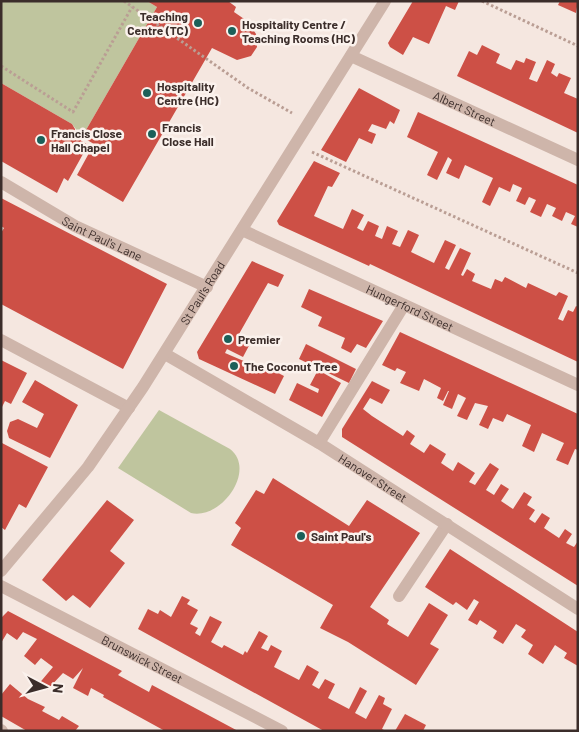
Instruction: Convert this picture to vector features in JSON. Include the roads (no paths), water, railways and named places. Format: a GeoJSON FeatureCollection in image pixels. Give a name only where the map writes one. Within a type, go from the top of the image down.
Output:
{"type":"FeatureCollection","features":[{"type":"Feature","properties":{"kind":"street","name":"St Paul's Road"},"geometry":{"type":"LineString","coordinates":[[1,571],[88,467],[129,408],[165,354],[385,1]]}},
{"type":"Feature","properties":{"kind":"street","name":"Albert Street"},"geometry":{"type":"LineString","coordinates":[[351,56],[578,160]]}},
{"type":"Feature","properties":{"kind":"street","name":"Saint Paul's Lane"},"geometry":{"type":"LineString","coordinates":[[1,182],[75,226],[207,287]]}},
{"type":"Feature","properties":{"kind":"street","name":"Hungerford Street"},"geometry":{"type":"LineString","coordinates":[[242,230],[578,385]]}},
{"type":"Feature","properties":{"kind":"street"},"geometry":{"type":"LineString","coordinates":[[319,443],[404,305]]}},
{"type":"Feature","properties":{"kind":"street"},"geometry":{"type":"LineString","coordinates":[[1,340],[129,408]]}},
{"type":"Feature","properties":{"kind":"street","name":"Hanover Street"},"geometry":{"type":"LineString","coordinates":[[165,354],[319,443],[578,609]]}},
{"type":"Feature","properties":{"kind":"street"},"geometry":{"type":"LineString","coordinates":[[399,596],[446,524]]}},
{"type":"Feature","properties":{"kind":"street","name":"Brunswick Street"},"geometry":{"type":"LineString","coordinates":[[1,586],[282,731]]}},
{"type":"Feature","properties":{"kind":"place","name":"Teaching Centre (TC)"},"geometry":{"type":"Point","coordinates":[198,23]}},
{"type":"Feature","properties":{"kind":"place","name":"Hospitality Centre / Teaching Rooms (HC)"},"geometry":{"type":"Point","coordinates":[232,31]}},
{"type":"Feature","properties":{"kind":"place","name":"Hospitality Centre (HC)"},"geometry":{"type":"Point","coordinates":[147,93]}},
{"type":"Feature","properties":{"kind":"place","name":"Francis Close Hall"},"geometry":{"type":"Point","coordinates":[152,134]}},
{"type":"Feature","properties":{"kind":"place","name":"Francis Close Hall Chapel"},"geometry":{"type":"Point","coordinates":[41,140]}},
{"type":"Feature","properties":{"kind":"place","name":"Premier"},"geometry":{"type":"Point","coordinates":[228,339]}},
{"type":"Feature","properties":{"kind":"place","name":"The Coconut Tree"},"geometry":{"type":"Point","coordinates":[234,366]}},
{"type":"Feature","properties":{"kind":"place","name":"Saint Paul's"},"geometry":{"type":"Point","coordinates":[301,536]}}]}
